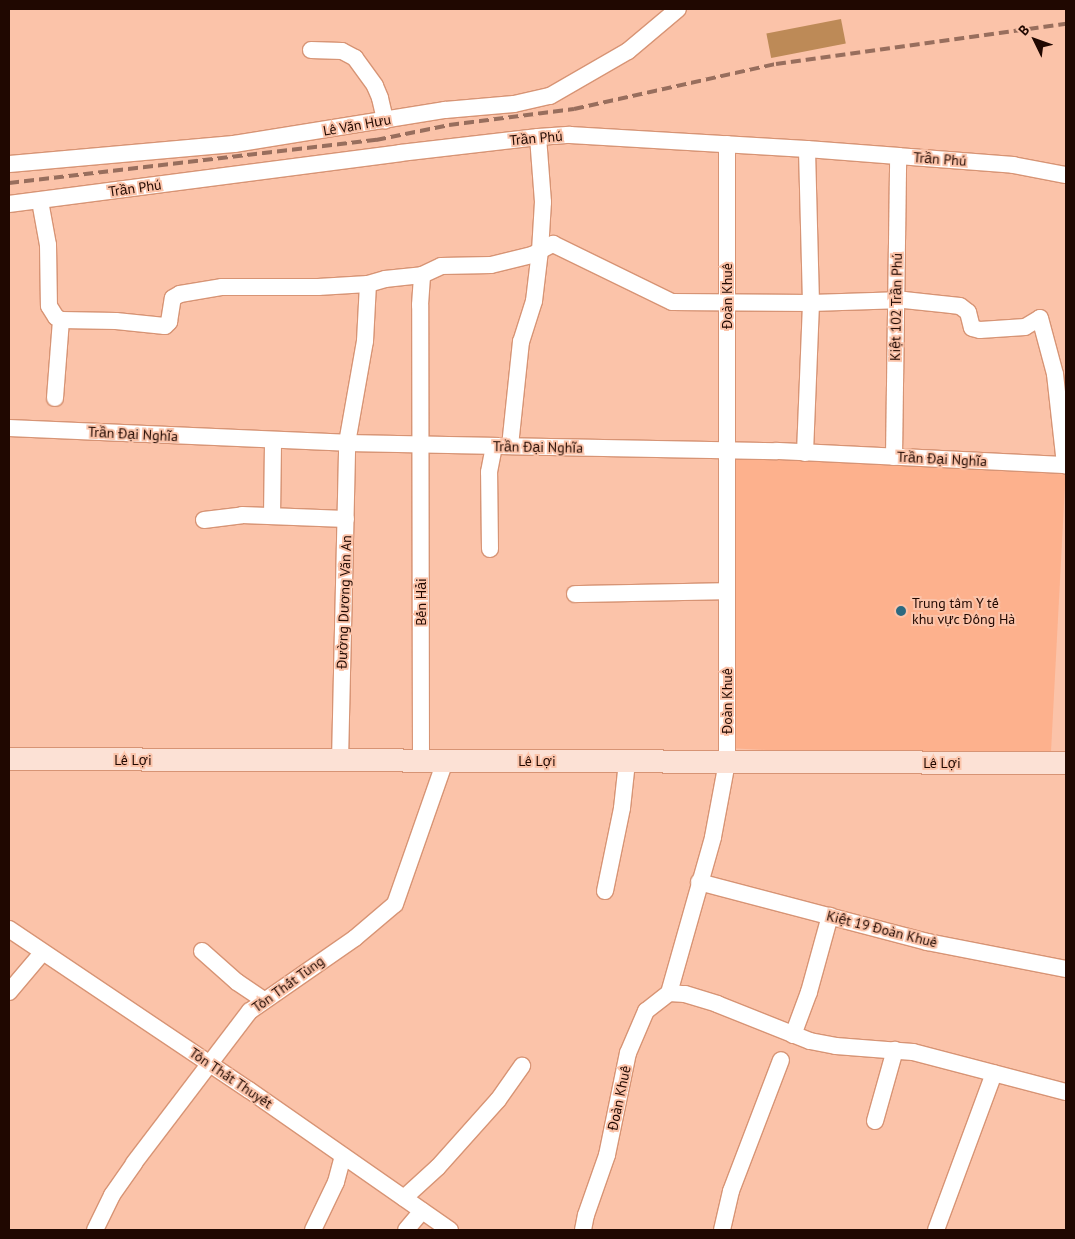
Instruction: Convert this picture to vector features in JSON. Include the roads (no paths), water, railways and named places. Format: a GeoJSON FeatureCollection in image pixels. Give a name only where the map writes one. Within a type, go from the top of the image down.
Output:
{"type":"FeatureCollection","features":[{"type":"Feature","properties":{"kind":"street","name":"Lê Văn Hưu"},"geometry":{"type":"LineString","coordinates":[[9,164],[118,156],[234,144],[444,110],[514,104],[550,96],[628,51],[678,9]]}},
{"type":"Feature","properties":{"kind":"street"},"geometry":{"type":"LineString","coordinates":[[312,50],[342,51],[355,58],[375,86],[385,120]]}},
{"type":"Feature","properties":{"kind":"street","name":"Trần Phú"},"geometry":{"type":"LineString","coordinates":[[9,204],[538,137],[570,135],[807,149],[1013,165],[1066,175]]}},
{"type":"Feature","properties":{"kind":"street"},"geometry":{"type":"LineString","coordinates":[[490,549],[488,472],[502,446],[521,342],[534,301],[540,251],[543,202],[538,137]]}},
{"type":"Feature","properties":{"kind":"street","name":"Đoàn Khuê"},"geometry":{"type":"LineString","coordinates":[[583,1230],[586,1215],[606,1155],[628,1053],[646,1011],[669,993],[713,837],[727,762],[726,144]]}},
{"type":"Feature","properties":{"kind":"street"},"geometry":{"type":"LineString","coordinates":[[805,453],[811,303],[807,149]]}},
{"type":"Feature","properties":{"kind":"street","name":"Kiệt 102 Trần Phú"},"geometry":{"type":"LineString","coordinates":[[894,457],[898,156]]}},
{"type":"Feature","properties":{"kind":"street"},"geometry":{"type":"LineString","coordinates":[[40,201],[48,245],[49,306],[56,317],[61,320],[116,321],[165,326],[169,322],[173,298],[180,294],[222,287],[318,287],[368,284],[385,279],[422,275],[441,266],[491,265],[532,255],[553,244],[672,302],[811,303],[896,300],[960,306],[968,312],[972,328],[980,330],[1025,327],[1040,318],[1055,374],[1066,465]]}},
{"type":"Feature","properties":{"kind":"street","name":"Bến Hải"},"geometry":{"type":"LineString","coordinates":[[421,761],[422,444],[420,305],[422,275]]}},
{"type":"Feature","properties":{"kind":"street","name":"Đường Dương Văn An"},"geometry":{"type":"LineString","coordinates":[[340,761],[346,443],[365,341],[368,284]]}},
{"type":"Feature","properties":{"kind":"street"},"geometry":{"type":"LineString","coordinates":[[54,398],[61,320]]}},
{"type":"Feature","properties":{"kind":"street","name":"Trần Đại Nghĩa"},"geometry":{"type":"LineString","coordinates":[[9,428],[346,443],[726,450],[1066,465]]}},
{"type":"Feature","properties":{"kind":"street"},"geometry":{"type":"LineString","coordinates":[[272,516],[273,440]]}},
{"type":"Feature","properties":{"kind":"street"},"geometry":{"type":"LineString","coordinates":[[204,520],[242,515],[346,518]]}},
{"type":"Feature","properties":{"kind":"street"},"geometry":{"type":"LineString","coordinates":[[575,594],[726,591]]}},
{"type":"Feature","properties":{"kind":"street","name":"Lê Lợi"},"geometry":{"type":"LineString","coordinates":[[9,759],[1066,763]]}},
{"type":"Feature","properties":{"kind":"street","name":"Tôn Thất Tùng"},"geometry":{"type":"LineString","coordinates":[[95,1230],[112,1195],[134,1163],[250,1010],[355,938],[395,904],[445,761]]}},
{"type":"Feature","properties":{"kind":"street"},"geometry":{"type":"LineString","coordinates":[[605,891],[622,808],[627,762]]}},
{"type":"Feature","properties":{"kind":"street","name":"Kiệt 19 Đoàn Khuê"},"geometry":{"type":"LineString","coordinates":[[699,882],[927,942],[1066,969]]}},
{"type":"Feature","properties":{"kind":"street"},"geometry":{"type":"LineString","coordinates":[[794,1035],[809,992],[830,916]]}},
{"type":"Feature","properties":{"kind":"street","name":"Tôn Thất Thuyết"},"geometry":{"type":"LineString","coordinates":[[9,929],[42,953],[210,1064],[450,1230]]}},
{"type":"Feature","properties":{"kind":"street"},"geometry":{"type":"LineString","coordinates":[[202,950],[237,982],[264,1000]]}},
{"type":"Feature","properties":{"kind":"street"},"geometry":{"type":"LineString","coordinates":[[9,992],[42,953]]}},
{"type":"Feature","properties":{"kind":"street"},"geometry":{"type":"LineString","coordinates":[[669,993],[685,994],[717,1004],[794,1035],[836,1046],[913,1052],[1066,1092]]}},
{"type":"Feature","properties":{"kind":"street"},"geometry":{"type":"LineString","coordinates":[[875,1121],[895,1050]]}},
{"type":"Feature","properties":{"kind":"street"},"geometry":{"type":"LineString","coordinates":[[722,1230],[731,1191],[782,1060]]}},
{"type":"Feature","properties":{"kind":"street"},"geometry":{"type":"LineString","coordinates":[[404,1198],[443,1161],[498,1100],[522,1066]]}},
{"type":"Feature","properties":{"kind":"street"},"geometry":{"type":"LineString","coordinates":[[936,1230],[994,1073]]}},
{"type":"Feature","properties":{"kind":"street"},"geometry":{"type":"LineString","coordinates":[[313,1230],[336,1182],[343,1156]]}},
{"type":"Feature","properties":{"kind":"street"},"geometry":{"type":"LineString","coordinates":[[406,1230],[422,1211]]}},
{"type":"Feature","properties":{"kind":"railway"},"geometry":{"type":"LineString","coordinates":[[9,183],[376,140],[449,125],[574,109],[776,64],[1066,24]]}},
{"type":"Feature","properties":{"kind":"place","name":"Trung tâm Y tế khu vực Đông Hà"},"geometry":{"type":"Point","coordinates":[901,611]}}]}
